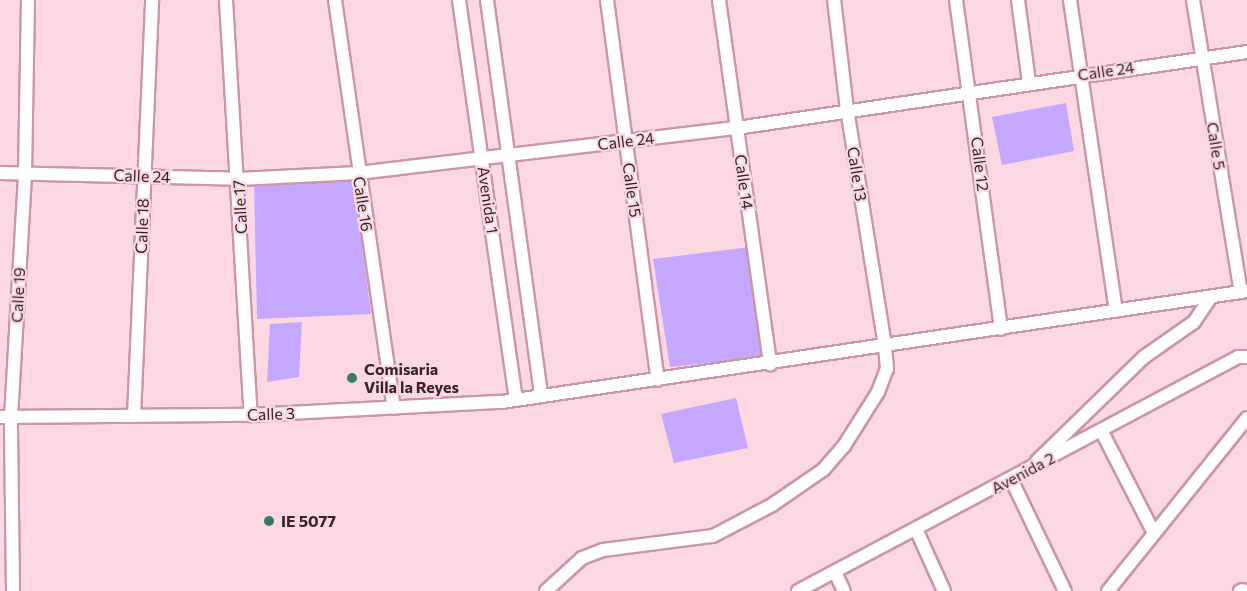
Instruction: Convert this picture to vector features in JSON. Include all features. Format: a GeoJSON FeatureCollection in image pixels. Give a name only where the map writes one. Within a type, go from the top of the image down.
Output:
{"type":"FeatureCollection","features":[{"type":"Feature","properties":{"kind":"street","name":"Calle 19"},"geometry":{"type":"LineString","coordinates":[[13,591],[5,417],[25,173],[28,0]]}},
{"type":"Feature","properties":{"kind":"street","name":"Calle 18"},"geometry":{"type":"LineString","coordinates":[[134,416],[152,0]]}},
{"type":"Feature","properties":{"kind":"street","name":"Calle 17"},"geometry":{"type":"LineString","coordinates":[[226,0],[239,179],[251,415]]}},
{"type":"Feature","properties":{"kind":"street","name":"Calle 16"},"geometry":{"type":"LineString","coordinates":[[335,0],[358,173],[394,408]]}},
{"type":"Feature","properties":{"kind":"street","name":"Avenida 1"},"geometry":{"type":"LineString","coordinates":[[459,0],[516,400]]}},
{"type":"Feature","properties":{"kind":"street","name":"Avenida 1"},"geometry":{"type":"LineString","coordinates":[[487,0],[541,396]]}},
{"type":"Feature","properties":{"kind":"street","name":"Calle 15"},"geometry":{"type":"LineString","coordinates":[[607,0],[658,380]]}},
{"type":"Feature","properties":{"kind":"street","name":"Calle 14"},"geometry":{"type":"LineString","coordinates":[[719,0],[770,364]]}},
{"type":"Feature","properties":{"kind":"street","name":"Calle 13"},"geometry":{"type":"LineString","coordinates":[[546,591],[582,558],[603,550],[713,536],[772,505],[823,470],[844,446],[878,392],[887,369],[885,346],[847,110],[834,0]]}},
{"type":"Feature","properties":{"kind":"street","name":"Calle 12"},"geometry":{"type":"LineString","coordinates":[[956,0],[1001,329]]}},
{"type":"Feature","properties":{"kind":"street"},"geometry":{"type":"LineString","coordinates":[[1018,0],[1029,82]]}},
{"type":"Feature","properties":{"kind":"street"},"geometry":{"type":"LineString","coordinates":[[1070,0],[1116,311]]}},
{"type":"Feature","properties":{"kind":"street","name":"Calle 5"},"geometry":{"type":"LineString","coordinates":[[1193,0],[1244,292]]}},
{"type":"Feature","properties":{"kind":"street","name":"Calle 24"},"geometry":{"type":"LineString","coordinates":[[0,173],[239,179],[358,173],[483,160],[737,128],[1081,74],[1247,52]]}},
{"type":"Feature","properties":{"kind":"street","name":"Calle 3"},"geometry":{"type":"LineString","coordinates":[[5,417],[251,415],[516,400],[1244,292]]}},
{"type":"Feature","properties":{"kind":"street"},"geometry":{"type":"LineString","coordinates":[[1028,470],[1144,357],[1194,322],[1211,297]]}},
{"type":"Feature","properties":{"kind":"street","name":"Avenida 2"},"geometry":{"type":"LineString","coordinates":[[798,591],[1102,432],[1238,357],[1247,357]]}},
{"type":"Feature","properties":{"kind":"street"},"geometry":{"type":"LineString","coordinates":[[1108,591],[1247,418]]}},
{"type":"Feature","properties":{"kind":"street"},"geometry":{"type":"LineString","coordinates":[[1102,432],[1154,533]]}},
{"type":"Feature","properties":{"kind":"street"},"geometry":{"type":"LineString","coordinates":[[1011,479],[1065,591]]}},
{"type":"Feature","properties":{"kind":"street"},"geometry":{"type":"LineString","coordinates":[[916,529],[944,591]]}},
{"type":"Feature","properties":{"kind":"street"},"geometry":{"type":"LineString","coordinates":[[835,572],[844,591]]}},
{"type":"Feature","properties":{"kind":"shaded area"},"geometry":{"type":"Polygon","coordinates":[[[1066,103],[1074,151],[1002,165],[992,117],[1066,103]]]}},
{"type":"Feature","properties":{"kind":"shaded area"},"geometry":{"type":"Polygon","coordinates":[[[354,180],[371,314],[257,319],[254,182],[354,180]]]}},
{"type":"Feature","properties":{"kind":"shaded area"},"geometry":{"type":"Polygon","coordinates":[[[750,247],[764,357],[670,367],[653,259],[750,247]]]}},
{"type":"Feature","properties":{"kind":"shaded area"},"geometry":{"type":"Polygon","coordinates":[[[302,322],[299,377],[267,382],[270,324],[302,322]]]}},
{"type":"Feature","properties":{"kind":"shaded area"},"geometry":{"type":"Polygon","coordinates":[[[736,398],[748,448],[674,463],[661,414],[736,398]]]}},
{"type":"Feature","properties":{"kind":"place","name":"Comisaria Villa la Reyes"},"geometry":{"type":"Point","coordinates":[352,378]}},
{"type":"Feature","properties":{"kind":"place","name":"IE 5077"},"geometry":{"type":"Point","coordinates":[269,521]}}]}
